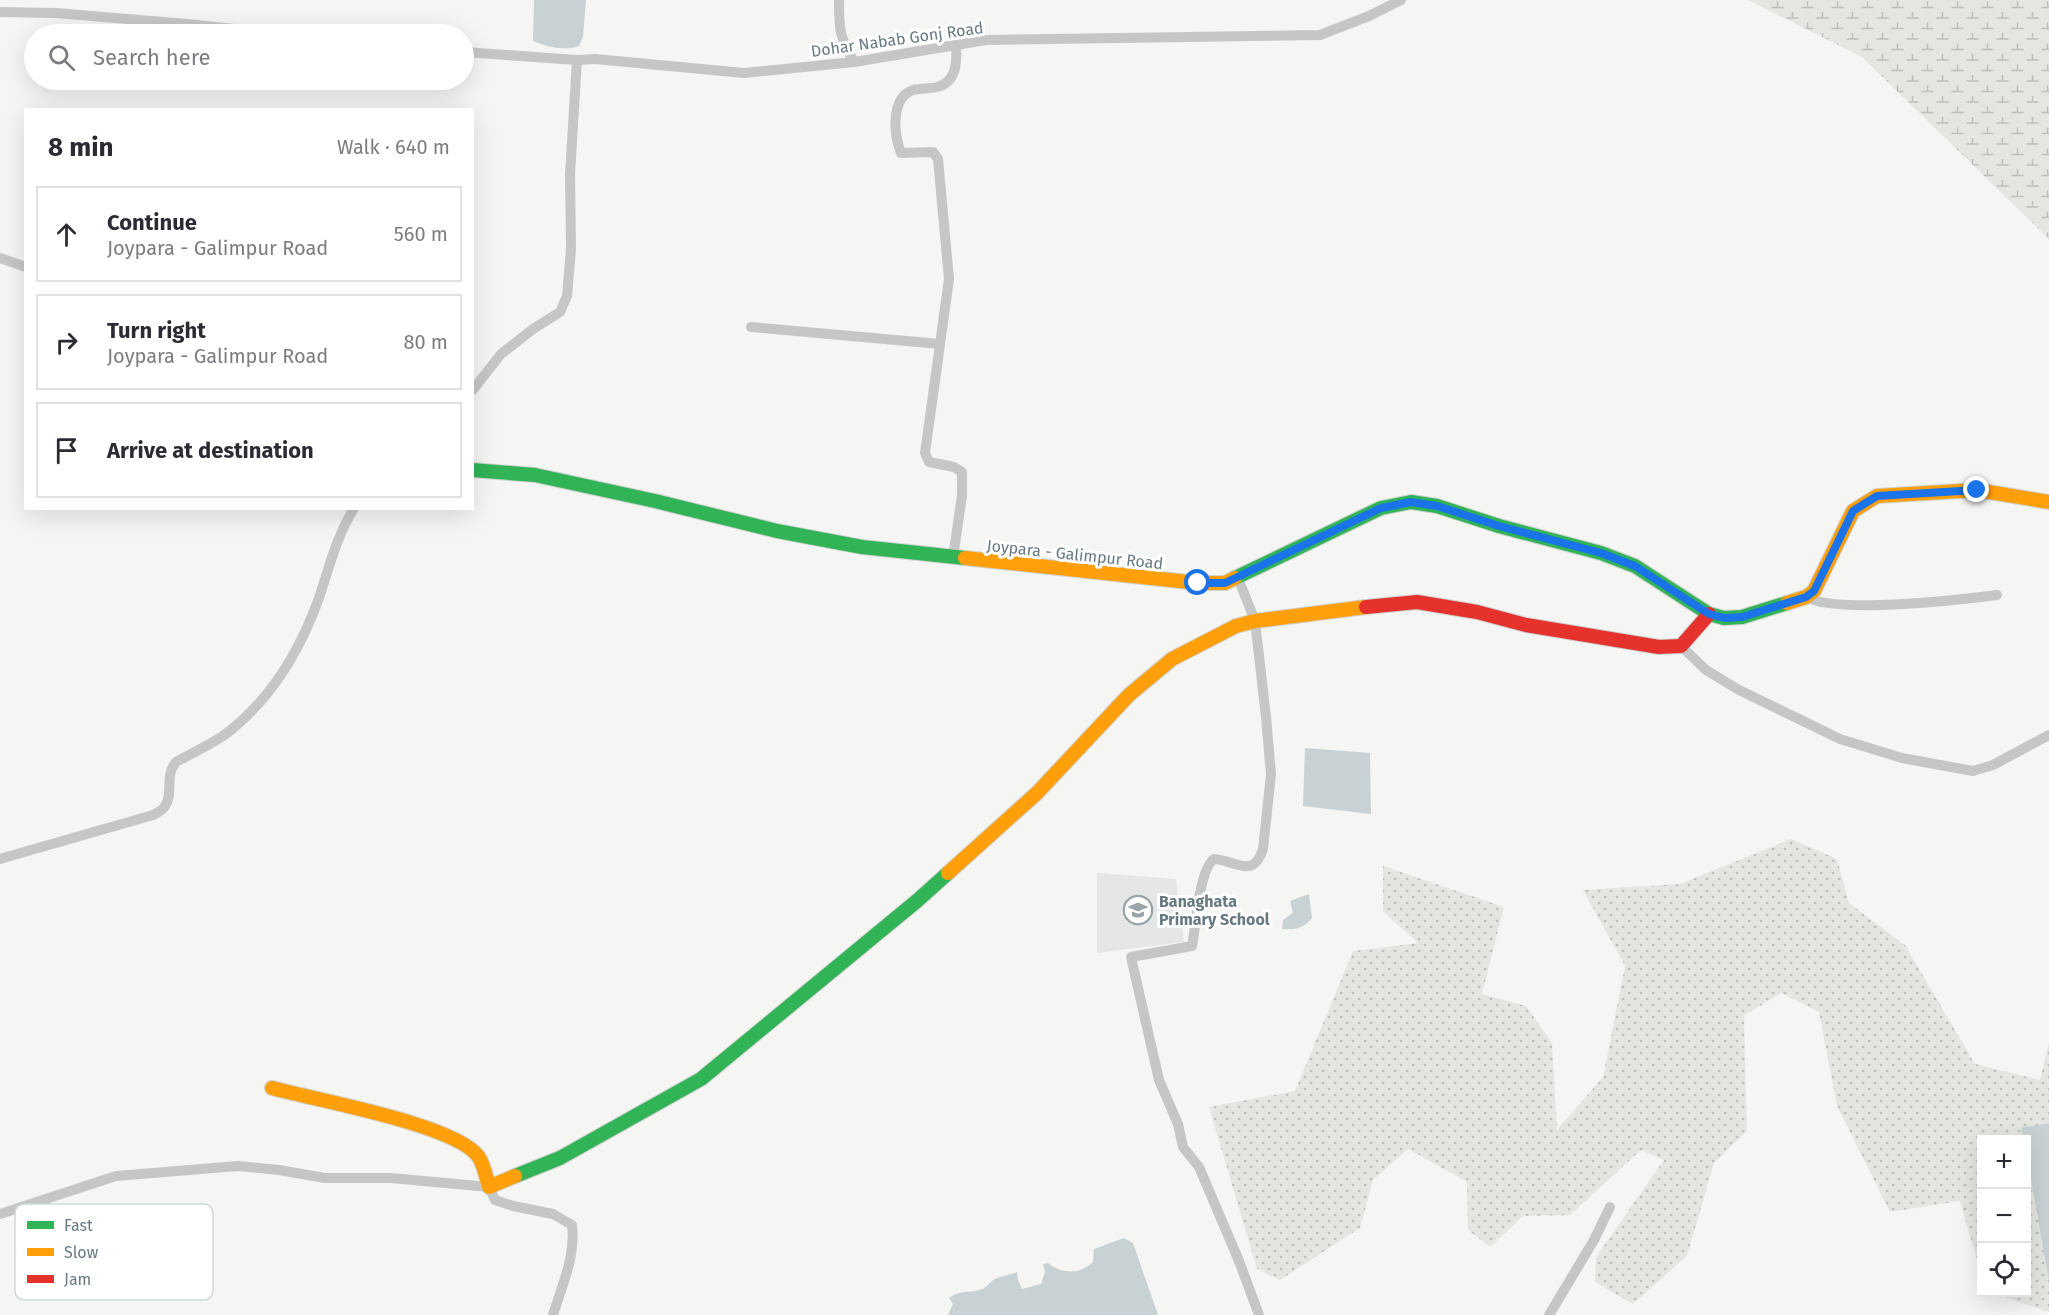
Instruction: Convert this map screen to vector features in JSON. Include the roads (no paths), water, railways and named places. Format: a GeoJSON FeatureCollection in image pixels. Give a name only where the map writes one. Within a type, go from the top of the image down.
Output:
{"type":"FeatureCollection","features":[{"type":"Feature","properties":{"kind":"street"},"geometry":{"type":"LineString","coordinates":[[839,0],[839,27],[842,42],[854,62]]}},
{"type":"Feature","properties":{"kind":"street","name":"Dohar Nabab Gonj Road"},"geometry":{"type":"LineString","coordinates":[[474,53],[577,60],[596,59],[744,73],[854,62],[986,40],[1320,35],[1369,16],[1401,0]]}},
{"type":"Feature","properties":{"kind":"street"},"geometry":{"type":"LineString","coordinates":[[0,12],[68,14],[187,24]]}},
{"type":"Feature","properties":{"kind":"street"},"geometry":{"type":"LineString","coordinates":[[953,558],[962,495],[962,472],[954,467],[929,462],[925,453],[948,279],[938,159],[933,152],[901,153],[898,146],[896,114],[900,100],[911,91],[939,87],[950,80],[956,70],[956,45]]}},
{"type":"Feature","properties":{"kind":"street"},"geometry":{"type":"LineString","coordinates":[[474,388],[501,354],[533,329],[560,312],[567,296],[571,249],[570,174],[577,60]]}},
{"type":"Feature","properties":{"kind":"street"},"geometry":{"type":"LineString","coordinates":[[0,258],[24,266]]}},
{"type":"Feature","properties":{"kind":"street"},"geometry":{"type":"LineString","coordinates":[[751,327],[940,344]]}},
{"type":"Feature","properties":{"kind":"street","name":"Joypara - Galimpur Road"},"geometry":{"type":"LineString","coordinates":[[474,470],[535,475],[777,531],[862,547],[1198,583],[1225,583],[1381,508],[1411,502],[1437,506],[1499,526],[1601,553],[1635,566],[1709,614],[1724,618],[1742,617],[1806,597]]}},
{"type":"Feature","properties":{"kind":"street"},"geometry":{"type":"LineString","coordinates":[[1806,597],[1814,591],[1853,511],[1877,496],[1977,490],[2049,502]]}},
{"type":"Feature","properties":{"kind":"street"},"geometry":{"type":"LineString","coordinates":[[0,859],[153,815],[165,807],[168,799],[170,768],[176,762],[231,730],[272,689],[300,644],[341,530],[353,510]]}},
{"type":"Feature","properties":{"kind":"street"},"geometry":{"type":"LineString","coordinates":[[1238,578],[1255,621],[1271,774],[1260,860],[1253,865],[1243,867],[1214,859],[1209,862],[1203,879],[1192,946],[1131,957],[1159,1080],[1178,1124],[1184,1147],[1199,1167],[1259,1315]]}},
{"type":"Feature","properties":{"kind":"street"},"geometry":{"type":"LineString","coordinates":[[1806,597],[1821,603],[1868,605],[1997,595]]}},
{"type":"Feature","properties":{"kind":"street"},"geometry":{"type":"LineString","coordinates":[[33,1204],[116,1176],[238,1166],[325,1178],[391,1179],[489,1187],[560,1158],[701,1079],[918,900],[1037,793],[1129,695],[1172,659],[1236,626],[1255,621],[1417,602],[1477,612],[1526,625],[1659,647],[1681,646],[1709,614]]}},
{"type":"Feature","properties":{"kind":"street"},"geometry":{"type":"LineString","coordinates":[[1681,646],[1706,670],[1738,690],[1840,739],[1902,758],[1973,771],[1994,765],[2049,735]]}},
{"type":"Feature","properties":{"kind":"street"},"geometry":{"type":"LineString","coordinates":[[272,1088],[441,1133],[478,1156],[495,1200],[553,1214],[572,1225],[574,1242],[571,1257],[553,1315]]}},
{"type":"Feature","properties":{"kind":"street"},"geometry":{"type":"LineString","coordinates":[[1549,1315],[1594,1240],[1610,1208]]}},
{"type":"Feature","properties":{"kind":"street"},"geometry":{"type":"LineString","coordinates":[[0,1215],[15,1210]]}},
{"type":"Feature","properties":{"kind":"place","name":"Banaghata Primary School"},"geometry":{"type":"Point","coordinates":[1138,910]}}]}
